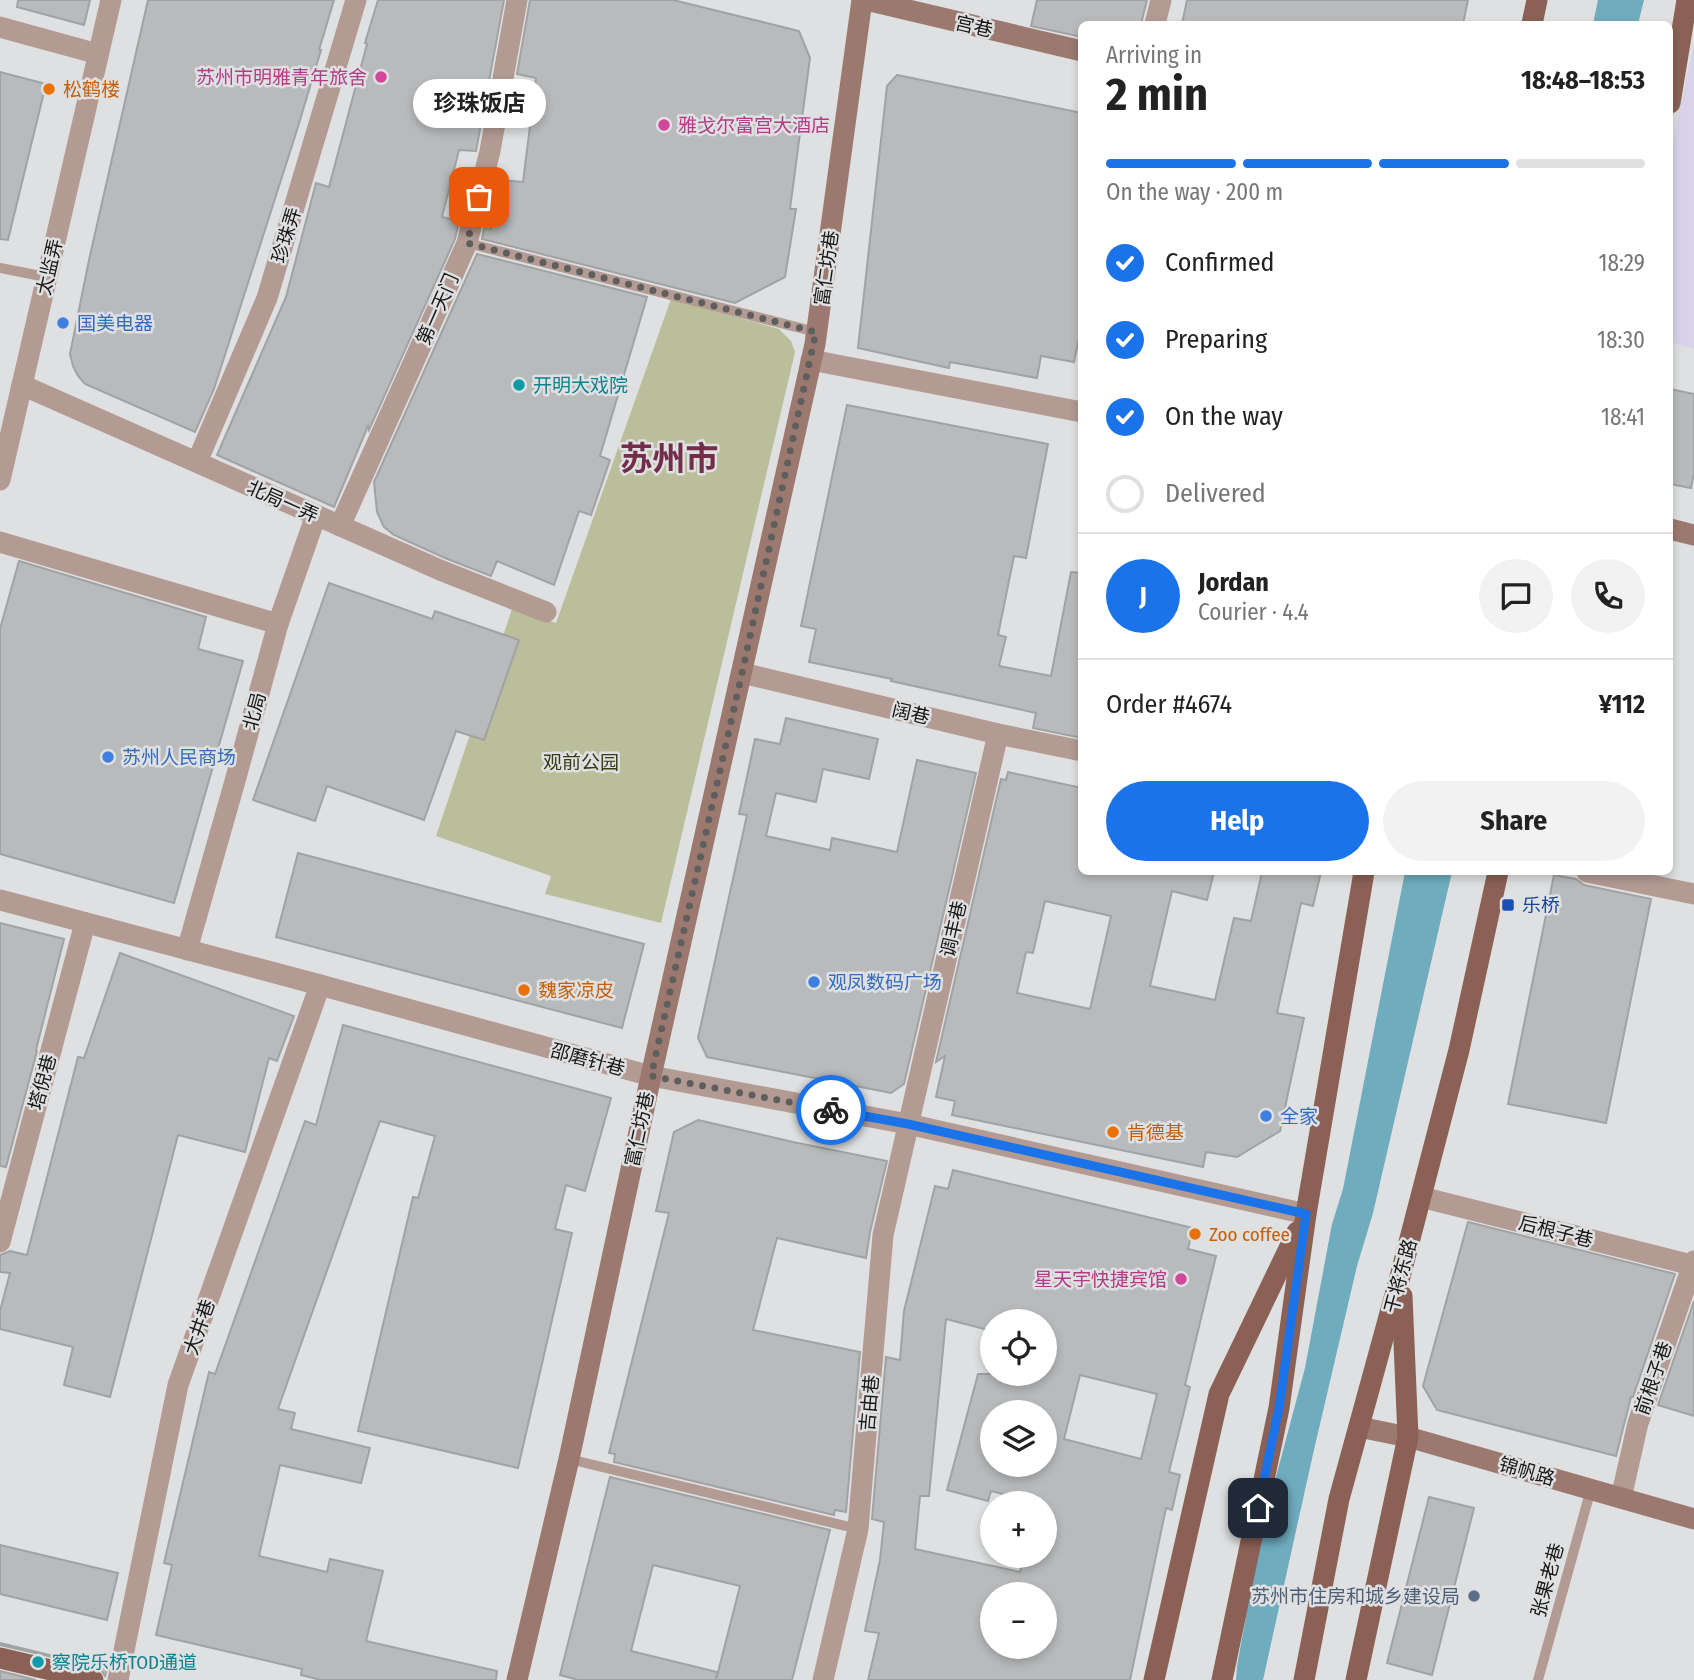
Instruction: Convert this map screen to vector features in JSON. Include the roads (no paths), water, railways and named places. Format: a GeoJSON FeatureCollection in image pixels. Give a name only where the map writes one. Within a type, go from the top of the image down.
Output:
{"type":"FeatureCollection","features":[{"type":"Feature","properties":{"kind":"main road"},"geometry":{"type":"LineString","coordinates":[[1533,21],[1537,0]]}},
{"type":"Feature","properties":{"kind":"main road"},"geometry":{"type":"LineString","coordinates":[[1673,85],[1687,0]]}},
{"type":"Feature","properties":{"kind":"main road"},"geometry":{"type":"LineString","coordinates":[[1222,1680],[1279,1408],[1306,1214],[1363,875]]}},
{"type":"Feature","properties":{"kind":"main road","name":"干将东路"},"geometry":{"type":"LineString","coordinates":[[1304,1680],[1339,1499],[1459,1050],[1497,875]]}},
{"type":"Feature","properties":{"kind":"main road"},"geometry":{"type":"LineString","coordinates":[[1154,1680],[1219,1394],[1306,1214]]}},
{"type":"Feature","properties":{"kind":"main road"},"geometry":{"type":"LineString","coordinates":[[1356,1680],[1408,1437],[1401,1273]]}},
{"type":"Feature","properties":{"kind":"main road"},"geometry":{"type":"LineString","coordinates":[[0,1658],[93,1680]]}},
{"type":"Feature","properties":{"kind":"street","name":"太监弄"},"geometry":{"type":"LineString","coordinates":[[0,480],[111,0]]}},
{"type":"Feature","properties":{"kind":"street","name":"珍珠弄"},"geometry":{"type":"LineString","coordinates":[[197,463],[267,298],[356,0]]}},
{"type":"Feature","properties":{"kind":"street","name":"第一天门"},"geometry":{"type":"LineString","coordinates":[[340,526],[467,243],[490,151],[517,0]]}},
{"type":"Feature","properties":{"kind":"street","name":"宫巷"},"geometry":{"type":"LineString","coordinates":[[864,0],[1078,50]]}},
{"type":"Feature","properties":{"kind":"street","name":"富仁坊巷"},"geometry":{"type":"LineString","coordinates":[[517,1680],[569,1459],[651,1076],[811,360],[864,0]]}},
{"type":"Feature","properties":{"kind":"street"},"geometry":{"type":"LineString","coordinates":[[1157,21],[1161,0]]}},
{"type":"Feature","properties":{"kind":"street"},"geometry":{"type":"LineString","coordinates":[[0,27],[98,54]]}},
{"type":"Feature","properties":{"kind":"street"},"geometry":{"type":"LineString","coordinates":[[811,360],[1078,411]]}},
{"type":"Feature","properties":{"kind":"street","name":"北局一弄"},"geometry":{"type":"LineString","coordinates":[[22,386],[440,570],[546,612]]}},
{"type":"Feature","properties":{"kind":"street","name":"北局"},"geometry":{"type":"LineString","coordinates":[[187,950],[278,624],[316,515]]}},
{"type":"Feature","properties":{"kind":"street"},"geometry":{"type":"LineString","coordinates":[[1673,530],[1694,535]]}},
{"type":"Feature","properties":{"kind":"street"},"geometry":{"type":"LineString","coordinates":[[0,542],[278,624]]}},
{"type":"Feature","properties":{"kind":"street","name":"阔巷"},"geometry":{"type":"LineString","coordinates":[[742,673],[998,734],[1078,750]]}},
{"type":"Feature","properties":{"kind":"street","name":"调丰巷"},"geometry":{"type":"LineString","coordinates":[[908,1124],[998,734]]}},
{"type":"Feature","properties":{"kind":"street"},"geometry":{"type":"LineString","coordinates":[[1602,875],[1694,894]]}},
{"type":"Feature","properties":{"kind":"street","name":"邵磨针巷"},"geometry":{"type":"LineString","coordinates":[[0,900],[651,1076],[908,1124],[1306,1214]]}},
{"type":"Feature","properties":{"kind":"street","name":"塔倪巷"},"geometry":{"type":"LineString","coordinates":[[0,1242],[85,923]]}},
{"type":"Feature","properties":{"kind":"street","name":"大井巷"},"geometry":{"type":"LineString","coordinates":[[118,1680],[178,1385],[320,985]]}},
{"type":"Feature","properties":{"kind":"street","name":"吉由巷"},"geometry":{"type":"LineString","coordinates":[[823,1680],[858,1529],[883,1235],[908,1124]]}},
{"type":"Feature","properties":{"kind":"street","name":"后根子巷"},"geometry":{"type":"LineString","coordinates":[[1421,1197],[1693,1263]]}},
{"type":"Feature","properties":{"kind":"street","name":"前根子巷"},"geometry":{"type":"LineString","coordinates":[[1621,1498],[1638,1423],[1693,1263]]}},
{"type":"Feature","properties":{"kind":"street","name":"锦帆路"},"geometry":{"type":"LineString","coordinates":[[1359,1427],[1408,1437],[1694,1519]]}},
{"type":"Feature","properties":{"kind":"lane"},"geometry":{"type":"LineString","coordinates":[[467,243],[816,332]]}},
{"type":"Feature","properties":{"kind":"lane"},"geometry":{"type":"LineString","coordinates":[[0,268],[46,277]]}},
{"type":"Feature","properties":{"kind":"lane"},"geometry":{"type":"LineString","coordinates":[[569,1459],[858,1529]]}},
{"type":"Feature","properties":{"kind":"lane","name":"张果老巷"},"geometry":{"type":"LineString","coordinates":[[1538,1680],[1591,1489]]}},
{"type":"Feature","properties":{"kind":"water"},"geometry":{"type":"Polygon","coordinates":[[[1598,0],[1644,0],[1639,21],[1594,21],[1598,0]]]}},
{"type":"Feature","properties":{"kind":"water"},"geometry":{"type":"Polygon","coordinates":[[[1404,875],[1451,875],[1373,1213],[1357,1266],[1313,1454],[1263,1680],[1236,1680],[1251,1589],[1273,1488],[1305,1368],[1332,1224],[1343,1189],[1404,875]]]}},
{"type":"Feature","properties":{"kind":"place","name":"苏州市明雅青年旅舍"},"geometry":{"type":"Point","coordinates":[381,77]}},
{"type":"Feature","properties":{"kind":"place","name":"松鹤楼"},"geometry":{"type":"Point","coordinates":[49,89]}},
{"type":"Feature","properties":{"kind":"place","name":"雅戈尔富宫大酒店"},"geometry":{"type":"Point","coordinates":[664,125]}},
{"type":"Feature","properties":{"kind":"place","name":"珍珠饭店"},"geometry":{"type":"Point","coordinates":[479,197]}},
{"type":"Feature","properties":{"kind":"place","name":"国美电器"},"geometry":{"type":"Point","coordinates":[63,323]}},
{"type":"Feature","properties":{"kind":"place","name":"开明大戏院"},"geometry":{"type":"Point","coordinates":[519,385]}},
{"type":"Feature","properties":{"kind":"place","name":"苏州人民商场"},"geometry":{"type":"Point","coordinates":[108,757]}},
{"type":"Feature","properties":{"kind":"place","name":"乐桥"},"geometry":{"type":"Point","coordinates":[1508,905]}},
{"type":"Feature","properties":{"kind":"place","name":"观凤数码广场"},"geometry":{"type":"Point","coordinates":[814,982]}},
{"type":"Feature","properties":{"kind":"place","name":"魏家凉皮"},"geometry":{"type":"Point","coordinates":[524,990]}},
{"type":"Feature","properties":{"kind":"place","name":"全家"},"geometry":{"type":"Point","coordinates":[1266,1116]}},
{"type":"Feature","properties":{"kind":"place","name":"肯德基"},"geometry":{"type":"Point","coordinates":[1113,1132]}},
{"type":"Feature","properties":{"kind":"place","name":"Zoo coffee"},"geometry":{"type":"Point","coordinates":[1195,1234]}},
{"type":"Feature","properties":{"kind":"place","name":"星天宇快捷宾馆"},"geometry":{"type":"Point","coordinates":[1181,1279]}},
{"type":"Feature","properties":{"kind":"place","name":"苏州市住房和城乡建设局"},"geometry":{"type":"Point","coordinates":[1474,1596]}},
{"type":"Feature","properties":{"kind":"place","name":"察院乐桥TOD通道"},"geometry":{"type":"Point","coordinates":[38,1662]}},
{"type":"Feature","properties":{"kind":"district","name":"苏州市"},"geometry":{"type":"Point","coordinates":[669,458]}},
{"type":"Feature","properties":{"kind":"park label","name":"观前公园"},"geometry":{"type":"Point","coordinates":[581,762]}}]}
